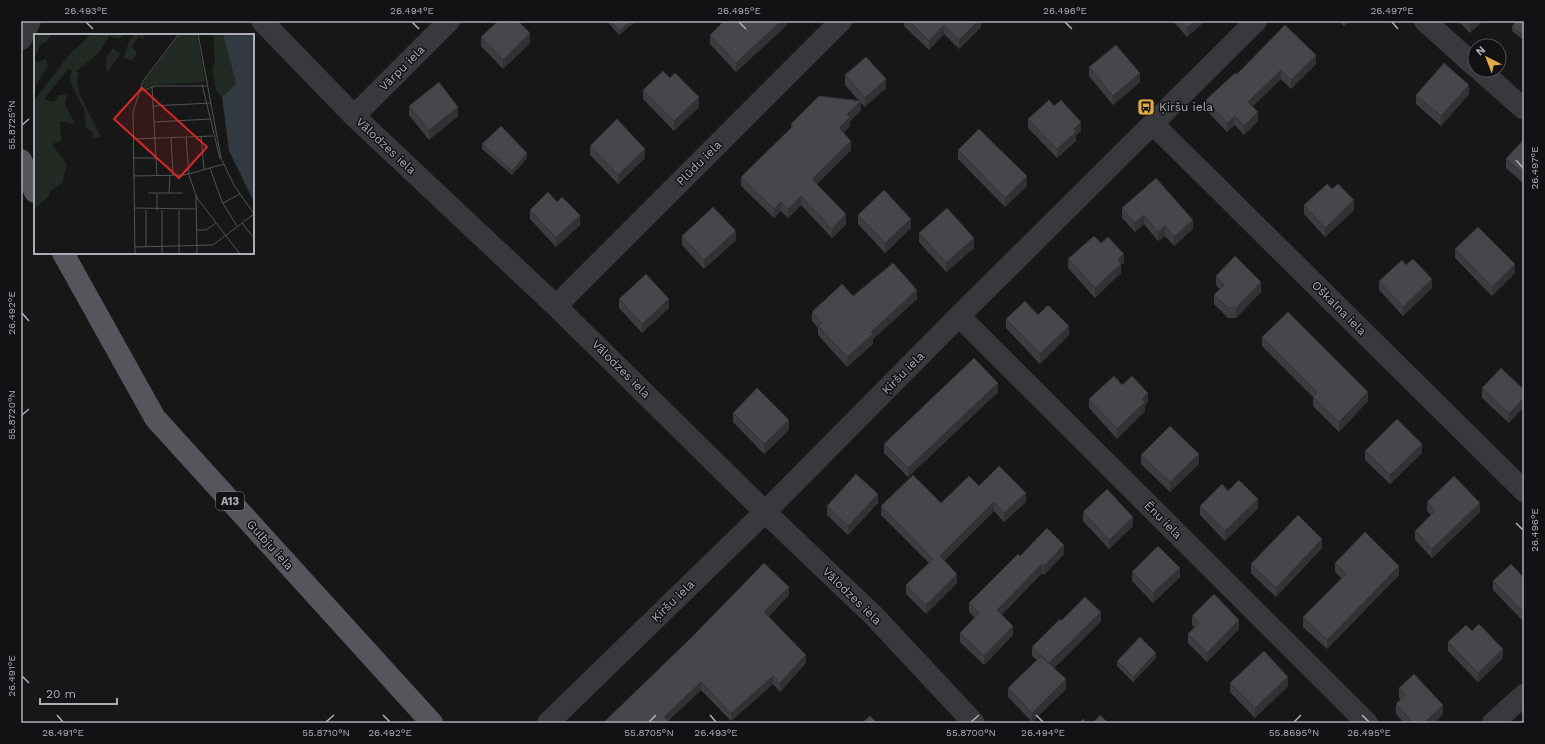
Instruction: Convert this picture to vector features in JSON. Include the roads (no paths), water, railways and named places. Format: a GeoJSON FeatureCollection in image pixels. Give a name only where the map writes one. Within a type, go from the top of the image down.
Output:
{"type":"FeatureCollection","features":[{"type":"Feature","properties":{"kind":"main road"},"geometry":{"type":"LineString","coordinates":[[21,160],[34,190]]}},
{"type":"Feature","properties":{"kind":"main road","name":"Gulbju iela"},"geometry":{"type":"LineString","coordinates":[[64,254],[155,418],[432,723]]}},
{"type":"Feature","properties":{"kind":"street"},"geometry":{"type":"LineString","coordinates":[[21,39],[30,21]]}},
{"type":"Feature","properties":{"kind":"street","name":"Vālodzes iela"},"geometry":{"type":"LineString","coordinates":[[262,21],[354,116],[556,306],[765,512],[874,616],[974,723]]}},
{"type":"Feature","properties":{"kind":"street","name":"Vārpu iela"},"geometry":{"type":"LineString","coordinates":[[354,116],[450,21]]}},
{"type":"Feature","properties":{"kind":"street","name":"Plūdu iela"},"geometry":{"type":"LineString","coordinates":[[556,306],[841,21]]}},
{"type":"Feature","properties":{"kind":"street","name":"Ķiršu iela"},"geometry":{"type":"LineString","coordinates":[[548,723],[765,512],[959,316],[1256,21]]}},
{"type":"Feature","properties":{"kind":"street"},"geometry":{"type":"LineString","coordinates":[[1424,21],[1467,59]]}},
{"type":"Feature","properties":{"kind":"street"},"geometry":{"type":"LineString","coordinates":[[1489,78],[1524,109]]}},
{"type":"Feature","properties":{"kind":"street","name":"Oškalna iela"},"geometry":{"type":"LineString","coordinates":[[1153,124],[1524,491]]}},
{"type":"Feature","properties":{"kind":"street","name":"Ēnu iela"},"geometry":{"type":"LineString","coordinates":[[959,316],[1367,723]]}},
{"type":"Feature","properties":{"kind":"street"},"geometry":{"type":"LineString","coordinates":[[1494,723],[1524,695]]}},
{"type":"Feature","properties":{"kind":"place","name":"Ķiršu iela"},"geometry":{"type":"Point","coordinates":[1146,107]}}]}
